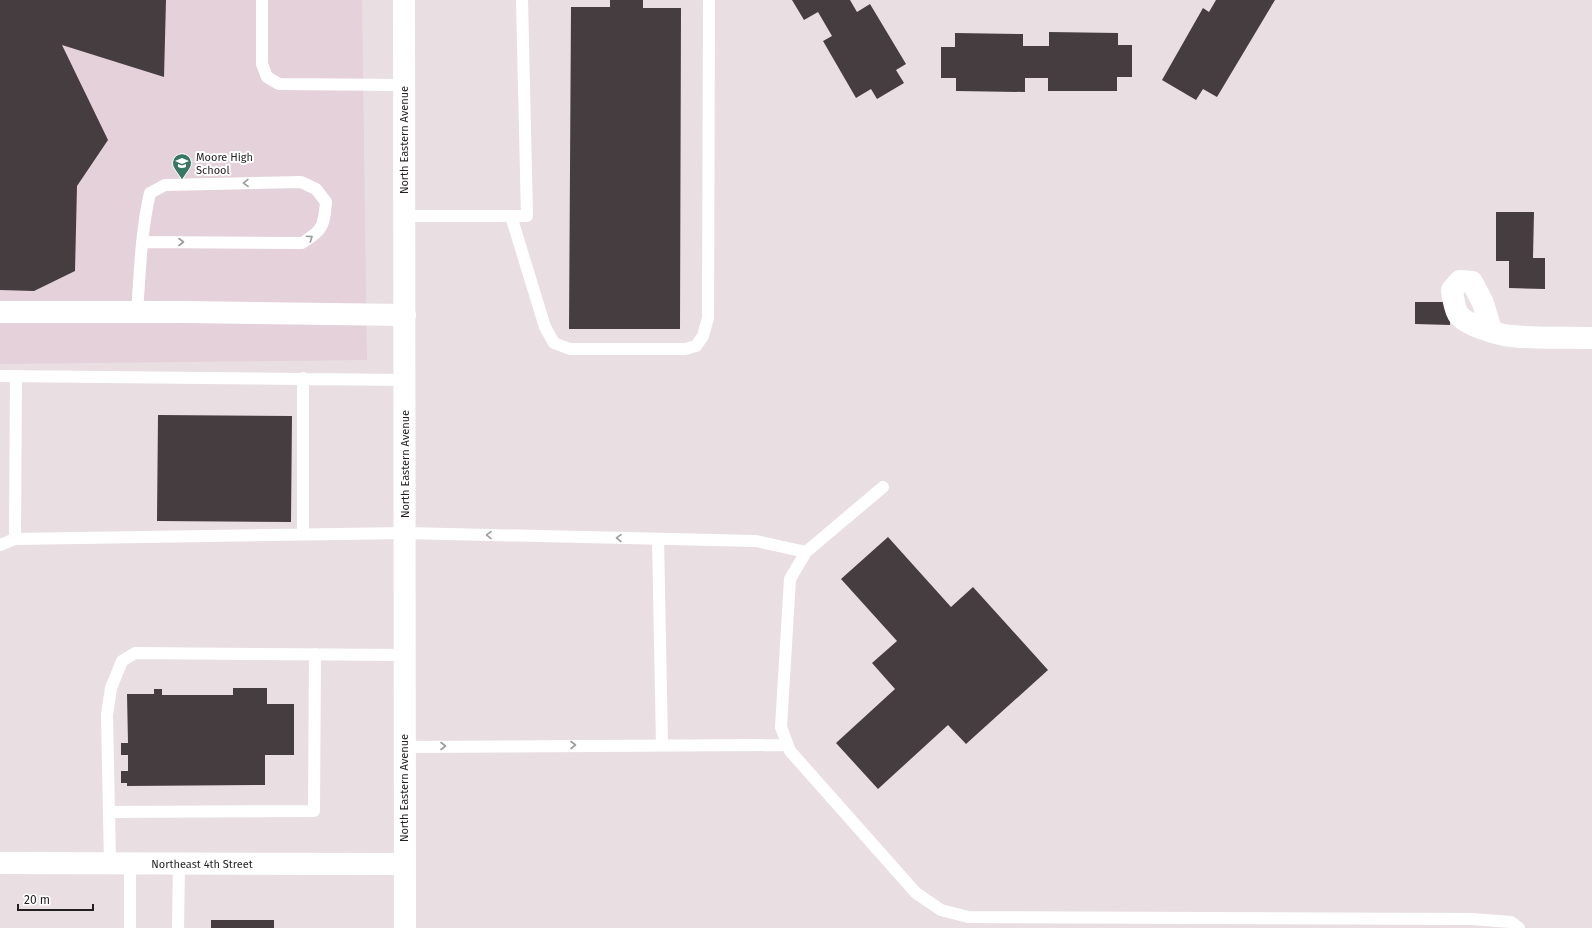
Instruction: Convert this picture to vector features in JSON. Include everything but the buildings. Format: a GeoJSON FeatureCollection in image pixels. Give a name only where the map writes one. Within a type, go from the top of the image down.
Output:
{"type":"FeatureCollection","features":[{"type":"Feature","properties":{"kind":"main road","name":"North Eastern Avenue"},"geometry":{"type":"LineString","coordinates":[[404,0],[405,928]]}},
{"type":"Feature","properties":{"kind":"main road"},"geometry":{"type":"LineString","coordinates":[[0,312],[405,315]]}},
{"type":"Feature","properties":{"kind":"main road"},"geometry":{"type":"LineString","coordinates":[[1491,330],[1510,336],[1592,338]]}},
{"type":"Feature","properties":{"kind":"main road","name":"Northeast 4th Street"},"geometry":{"type":"LineString","coordinates":[[0,863],[404,864]]}},
{"type":"Feature","properties":{"kind":"lane"},"geometry":{"type":"LineString","coordinates":[[262,0],[262,64],[267,77],[279,84],[404,85]]}},
{"type":"Feature","properties":{"kind":"lane"},"geometry":{"type":"LineString","coordinates":[[404,216],[527,216],[522,0]]}},
{"type":"Feature","properties":{"kind":"lane"},"geometry":{"type":"LineString","coordinates":[[511,216],[545,327],[554,343],[570,349],[685,349],[696,346],[703,336],[708,318],[709,0]]}},
{"type":"Feature","properties":{"kind":"lane"},"geometry":{"type":"LineString","coordinates":[[137,312],[142,242],[146,209],[150,193],[165,185],[302,182],[316,189],[326,202],[325,223],[315,235],[302,243],[142,242]]}},
{"type":"Feature","properties":{"kind":"lane"},"geometry":{"type":"LineString","coordinates":[[0,376],[405,380]]}},
{"type":"Feature","properties":{"kind":"lane"},"geometry":{"type":"LineString","coordinates":[[15,538],[16,376]]}},
{"type":"Feature","properties":{"kind":"lane"},"geometry":{"type":"LineString","coordinates":[[303,378],[303,534]]}},
{"type":"Feature","properties":{"kind":"lane"},"geometry":{"type":"LineString","coordinates":[[883,487],[806,552],[790,579],[782,727],[790,751],[916,893],[941,910],[968,917],[1472,919],[1511,922],[1519,928]]}},
{"type":"Feature","properties":{"kind":"lane"},"geometry":{"type":"LineString","coordinates":[[0,545],[15,538],[405,533],[756,541],[806,552]]}},
{"type":"Feature","properties":{"kind":"lane"},"geometry":{"type":"LineString","coordinates":[[658,538],[662,745]]}},
{"type":"Feature","properties":{"kind":"lane"},"geometry":{"type":"LineString","coordinates":[[130,928],[120,864],[109,812],[107,715],[111,688],[122,661],[135,653],[405,654]]}},
{"type":"Feature","properties":{"kind":"lane"},"geometry":{"type":"LineString","coordinates":[[109,812],[314,811],[315,654]]}},
{"type":"Feature","properties":{"kind":"lane"},"geometry":{"type":"LineString","coordinates":[[404,747],[787,745]]}},
{"type":"Feature","properties":{"kind":"lane"},"geometry":{"type":"LineString","coordinates":[[178,928],[179,864]]}},
{"type":"Feature","properties":{"kind":"shaded area","name":"Moore High School"},"geometry":{"type":"Polygon","coordinates":[[[0,0],[362,0],[367,360],[0,364],[0,0]]]}},
{"type":"Feature","properties":{"kind":"place","name":"Moore High School"},"geometry":{"type":"Point","coordinates":[182,180]}}]}
